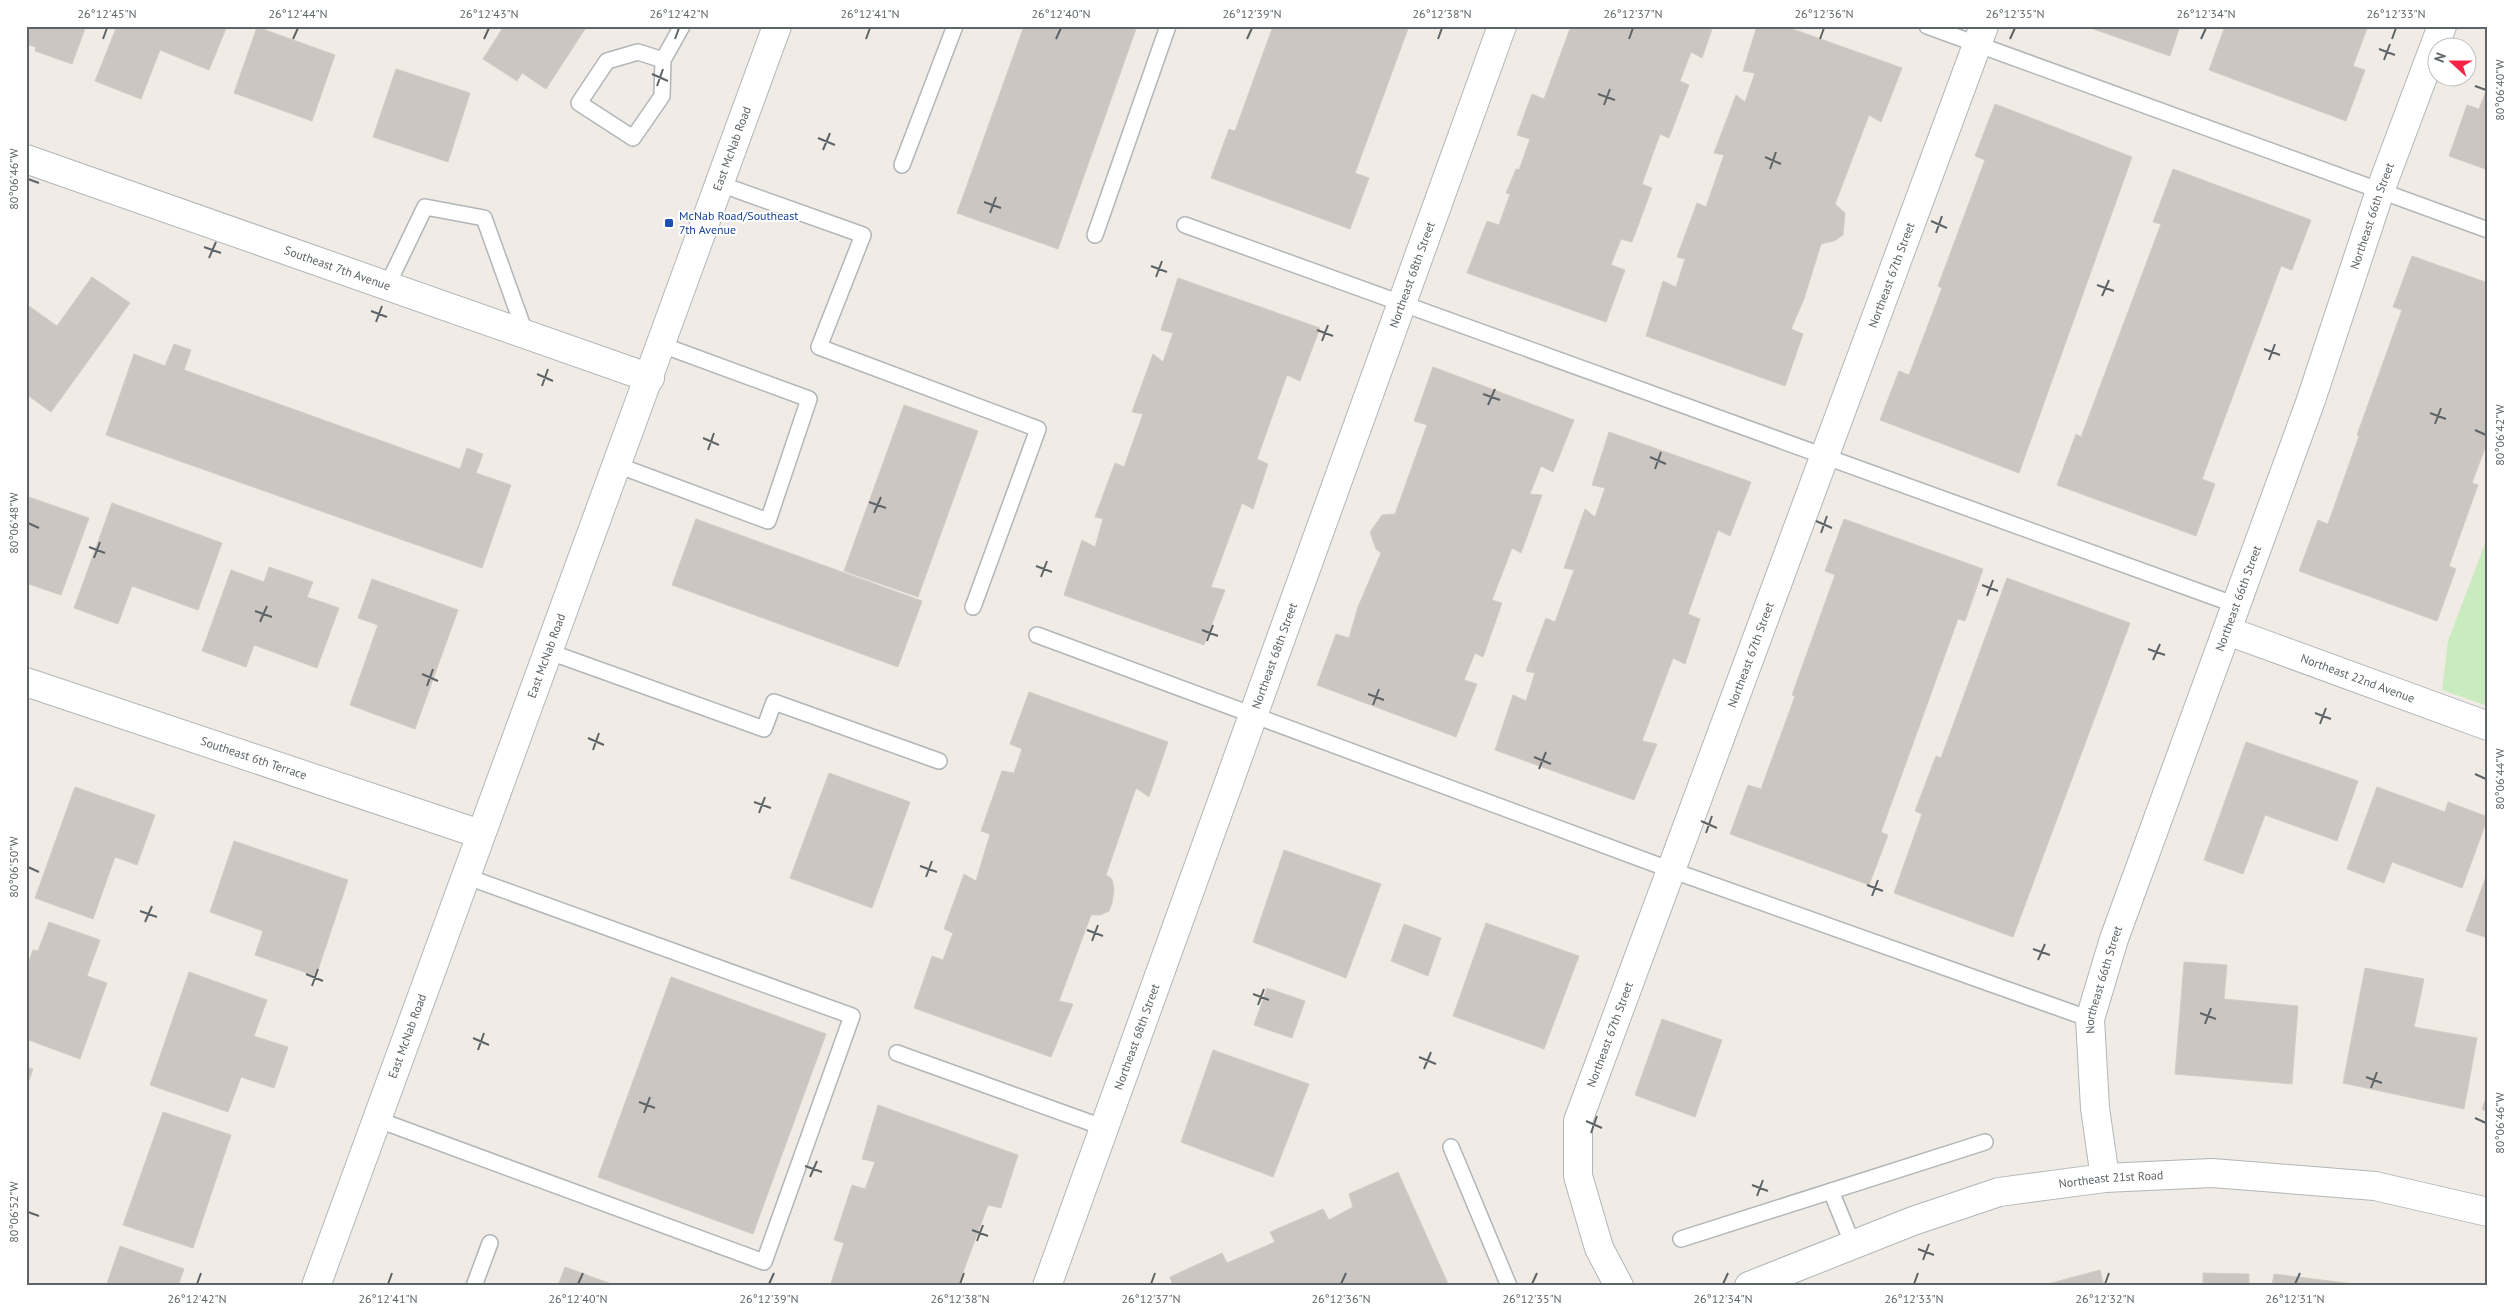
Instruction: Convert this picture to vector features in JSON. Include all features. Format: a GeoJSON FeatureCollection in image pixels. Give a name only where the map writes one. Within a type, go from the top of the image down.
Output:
{"type":"FeatureCollection","features":[{"type":"Feature","properties":{"kind":"street","name":"East McNab Road"},"geometry":{"type":"LineString","coordinates":[[316,1286],[480,834],[650,378],[777,26]]}},
{"type":"Feature","properties":{"kind":"street","name":"Northeast 68th Street"},"geometry":{"type":"LineString","coordinates":[[1049,1284],[1502,26]]}},
{"type":"Feature","properties":{"kind":"street","name":"Northeast 66th Street"},"geometry":{"type":"LineString","coordinates":[[2105,1178],[2095,1108],[2090,1019],[2114,939],[2311,400],[2380,191],[2442,26]]}},
{"type":"Feature","properties":{"kind":"street","name":"Northeast 67th Street"},"geometry":{"type":"LineString","coordinates":[[1619,1286],[1599,1248],[1578,1176],[1578,1121],[1980,35]]}},
{"type":"Feature","properties":{"kind":"street","name":"Southeast 7th Avenue"},"geometry":{"type":"LineString","coordinates":[[26,159],[650,378]]}},
{"type":"Feature","properties":{"kind":"street","name":"Northeast 22nd Avenue"},"geometry":{"type":"LineString","coordinates":[[2228,631],[2488,726]]}},
{"type":"Feature","properties":{"kind":"street","name":"Southeast 6th Terrace"},"geometry":{"type":"LineString","coordinates":[[26,682],[480,834]]}},
{"type":"Feature","properties":{"kind":"street","name":"Northeast 21st Road"},"geometry":{"type":"LineString","coordinates":[[1749,1286],[1853,1245],[1999,1192],[2105,1178],[2212,1172],[2375,1186],[2488,1212]]}},
{"type":"Feature","properties":{"kind":"lane"},"geometry":{"type":"LineString","coordinates":[[663,60],[638,52],[607,61],[579,103],[632,138],[662,96],[663,60],[682,26]]}},
{"type":"Feature","properties":{"kind":"lane"},"geometry":{"type":"LineString","coordinates":[[902,166],[955,26]]}},
{"type":"Feature","properties":{"kind":"lane"},"geometry":{"type":"LineString","coordinates":[[1095,235],[1168,26]]}},
{"type":"Feature","properties":{"kind":"lane"},"geometry":{"type":"LineString","coordinates":[[1927,26],[1980,35],[2380,191],[2488,230]]}},
{"type":"Feature","properties":{"kind":"lane"},"geometry":{"type":"LineString","coordinates":[[720,184],[863,234],[819,347],[1038,429],[973,607]]}},
{"type":"Feature","properties":{"kind":"lane"},"geometry":{"type":"LineString","coordinates":[[388,286],[425,206],[484,218],[526,335]]}},
{"type":"Feature","properties":{"kind":"lane"},"geometry":{"type":"LineString","coordinates":[[1185,224],[1403,302],[1823,457],[2236,604]]}},
{"type":"Feature","properties":{"kind":"lane"},"geometry":{"type":"LineString","coordinates":[[617,465],[768,521],[809,399],[662,344]]}},
{"type":"Feature","properties":{"kind":"lane"},"geometry":{"type":"LineString","coordinates":[[1037,635],[1671,870],[2090,1019]]}},
{"type":"Feature","properties":{"kind":"lane"},"geometry":{"type":"LineString","coordinates":[[548,651],[764,729],[774,702],[940,761]]}},
{"type":"Feature","properties":{"kind":"lane"},"geometry":{"type":"LineString","coordinates":[[376,1119],[764,1262],[768,1253],[852,1016],[465,876]]}},
{"type":"Feature","properties":{"kind":"lane"},"geometry":{"type":"LineString","coordinates":[[897,1053],[1105,1128]]}},
{"type":"Feature","properties":{"kind":"lane"},"geometry":{"type":"LineString","coordinates":[[1681,1239],[1986,1142]]}},
{"type":"Feature","properties":{"kind":"lane"},"geometry":{"type":"LineString","coordinates":[[1451,1147],[1509,1286]]}},
{"type":"Feature","properties":{"kind":"lane"},"geometry":{"type":"LineString","coordinates":[[1831,1191],[1853,1245]]}},
{"type":"Feature","properties":{"kind":"lane"},"geometry":{"type":"LineString","coordinates":[[474,1286],[490,1243]]}},
{"type":"Feature","properties":{"kind":"green space"},"geometry":{"type":"Polygon","coordinates":[[[2488,536],[2488,706],[2442,690],[2448,641],[2488,536]]]}},
{"type":"Feature","properties":{"kind":"building"},"geometry":{"type":"Polygon","coordinates":[[[26,26],[86,26],[72,64],[35,51],[36,47],[26,44],[26,26]]]}},
{"type":"Feature","properties":{"kind":"building"},"geometry":{"type":"Polygon","coordinates":[[[117,26],[227,26],[209,70],[160,50],[141,99],[95,81],[117,26]]]}},
{"type":"Feature","properties":{"kind":"building"},"geometry":{"type":"Polygon","coordinates":[[[504,26],[587,26],[546,89],[522,73],[517,81],[483,59],[504,26]]]}},
{"type":"Feature","properties":{"kind":"building"},"geometry":{"type":"Polygon","coordinates":[[[1024,26],[1137,26],[1058,249],[957,213],[1024,26]]]}},
{"type":"Feature","properties":{"kind":"building"},"geometry":{"type":"Polygon","coordinates":[[[1273,26],[1409,26],[1355,173],[1369,178],[1350,229],[1211,178],[1229,129],[1235,131],[1273,26]]]}},
{"type":"Feature","properties":{"kind":"building"},"geometry":{"type":"Polygon","coordinates":[[[1571,26],[1713,26],[1702,58],[1691,52],[1680,81],[1689,85],[1669,138],[1660,134],[1642,184],[1652,188],[1632,242],[1621,239],[1611,265],[1625,270],[1606,322],[1467,273],[1487,221],[1499,225],[1510,194],[1506,193],[1516,169],[1519,170],[1530,139],[1517,135],[1532,94],[1544,99],[1571,26]]]}},
{"type":"Feature","properties":{"kind":"building"},"geometry":{"type":"Polygon","coordinates":[[[1757,26],[1784,26],[1902,68],[1881,122],[1869,115],[1835,204],[1845,213],[1843,235],[1834,241],[1821,244],[1804,299],[1791,329],[1803,334],[1785,386],[1646,336],[1663,281],[1676,287],[1685,259],[1677,257],[1697,203],[1706,207],[1724,155],[1714,153],[1736,95],[1745,102],[1755,73],[1743,71],[1757,26]]]}},
{"type":"Feature","properties":{"kind":"building"},"geometry":{"type":"Polygon","coordinates":[[[2085,26],[2180,26],[2170,56],[2085,26]]]}},
{"type":"Feature","properties":{"kind":"building"},"geometry":{"type":"Polygon","coordinates":[[[2225,26],[2368,26],[2353,66],[2365,70],[2346,121],[2209,70],[2225,26]]]}},
{"type":"Feature","properties":{"kind":"building"},"geometry":{"type":"Polygon","coordinates":[[[257,27],[335,55],[312,121],[234,93],[257,27]]]}},
{"type":"Feature","properties":{"kind":"building"},"geometry":{"type":"Polygon","coordinates":[[[396,69],[470,93],[448,162],[373,137],[396,69]]]}},
{"type":"Feature","properties":{"kind":"building"},"geometry":{"type":"Polygon","coordinates":[[[2488,86],[2488,170],[2449,156],[2467,105],[2479,109],[2488,86]]]}},
{"type":"Feature","properties":{"kind":"building"},"geometry":{"type":"Polygon","coordinates":[[[1995,104],[2132,157],[2019,473],[1880,420],[1899,371],[1909,375],[1942,288],[1938,286],[1985,160],[1975,156],[1995,104]]]}},
{"type":"Feature","properties":{"kind":"building"},"geometry":{"type":"Polygon","coordinates":[[[2173,169],[2311,220],[2292,270],[2281,266],[2202,479],[2215,484],[2196,536],[2057,485],[2076,434],[2081,437],[2161,224],[2153,222],[2173,169]]]}},
{"type":"Feature","properties":{"kind":"building"},"geometry":{"type":"Polygon","coordinates":[[[2412,256],[2488,283],[2488,440],[2472,483],[2478,485],[2449,566],[2456,569],[2437,621],[2299,571],[2318,520],[2328,524],[2359,436],[2357,435],[2402,310],[2393,307],[2412,256]]]}},
{"type":"Feature","properties":{"kind":"building"},"geometry":{"type":"Polygon","coordinates":[[[92,277],[130,303],[51,412],[26,394],[26,304],[57,326],[92,277]]]}},
{"type":"Feature","properties":{"kind":"building"},"geometry":{"type":"Polygon","coordinates":[[[1178,278],[1320,328],[1300,381],[1287,375],[1257,459],[1268,464],[1253,509],[1242,503],[1211,587],[1225,590],[1204,645],[1064,595],[1082,540],[1095,547],[1103,519],[1095,517],[1115,463],[1124,467],[1143,414],[1132,412],[1153,354],[1163,362],[1173,333],[1161,330],[1178,278]]]}},
{"type":"Feature","properties":{"kind":"building"},"geometry":{"type":"Polygon","coordinates":[[[174,344],[191,350],[184,370],[460,469],[467,448],[483,454],[476,473],[511,485],[482,568],[106,435],[134,354],[165,366],[174,344]]]}},
{"type":"Feature","properties":{"kind":"building"},"geometry":{"type":"Polygon","coordinates":[[[1433,367],[1574,420],[1553,472],[1541,466],[1530,494],[1542,495],[1521,553],[1512,548],[1492,600],[1502,603],[1483,657],[1475,653],[1464,680],[1477,684],[1456,737],[1317,685],[1336,634],[1349,638],[1358,607],[1381,553],[1376,549],[1370,532],[1382,515],[1395,514],[1427,425],[1414,421],[1433,367]]]}},
{"type":"Feature","properties":{"kind":"building"},"geometry":{"type":"Polygon","coordinates":[[[904,405],[978,431],[918,597],[844,571],[904,405]]]}},
{"type":"Feature","properties":{"kind":"building"},"geometry":{"type":"Polygon","coordinates":[[[1609,432],[1751,482],[1730,536],[1718,530],[1688,614],[1700,619],[1685,664],[1673,658],[1642,741],[1657,744],[1634,800],[1495,750],[1513,695],[1526,701],[1535,673],[1526,671],[1546,618],[1555,622],[1574,570],[1564,568],[1585,509],[1595,517],[1605,488],[1592,485],[1609,432]]]}},
{"type":"Feature","properties":{"kind":"building"},"geometry":{"type":"Polygon","coordinates":[[[26,496],[89,518],[61,595],[26,583],[26,496]]]}},
{"type":"Feature","properties":{"kind":"building"},"geometry":{"type":"Polygon","coordinates":[[[112,503],[222,543],[198,610],[132,586],[118,624],[74,608],[112,503]]]}},
{"type":"Feature","properties":{"kind":"building"},"geometry":{"type":"Polygon","coordinates":[[[696,519],[922,601],[898,667],[672,585],[696,519]]]}},
{"type":"Feature","properties":{"kind":"building"},"geometry":{"type":"Polygon","coordinates":[[[1844,519],[1983,569],[1965,621],[1958,619],[1881,832],[1888,835],[1869,885],[1730,834],[1748,785],[1761,789],[1795,696],[1792,695],[1835,575],[1825,571],[1844,519]]]}},
{"type":"Feature","properties":{"kind":"building"},"geometry":{"type":"Polygon","coordinates":[[[269,567],[313,582],[307,597],[339,608],[317,668],[254,645],[246,667],[202,651],[231,570],[264,582],[269,567]]]}},
{"type":"Feature","properties":{"kind":"building"},"geometry":{"type":"Polygon","coordinates":[[[2007,578],[2130,623],[2013,937],[1894,893],[1922,814],[1915,811],[1936,756],[1941,758],[2007,578]]]}},
{"type":"Feature","properties":{"kind":"building"},"geometry":{"type":"Polygon","coordinates":[[[372,579],[458,610],[415,729],[350,705],[378,625],[358,618],[372,579]]]}},
{"type":"Feature","properties":{"kind":"building"},"geometry":{"type":"Polygon","coordinates":[[[1029,692],[1168,742],[1149,797],[1136,788],[1106,875],[1112,879],[1114,889],[1112,903],[1109,911],[1100,915],[1091,915],[1059,1001],[1073,1004],[1051,1057],[914,1008],[932,956],[943,960],[953,933],[944,929],[964,874],[976,881],[990,834],[981,831],[1002,771],[1014,773],[1022,749],[1010,744],[1029,692]]]}},
{"type":"Feature","properties":{"kind":"building"},"geometry":{"type":"Polygon","coordinates":[[[2246,742],[2358,781],[2337,841],[2265,815],[2243,874],[2204,860],[2246,742]]]}},
{"type":"Feature","properties":{"kind":"building"},"geometry":{"type":"Polygon","coordinates":[[[829,773],[910,802],[872,908],[790,878],[829,773]]]}},
{"type":"Feature","properties":{"kind":"building"},"geometry":{"type":"Polygon","coordinates":[[[75,787],[155,815],[137,865],[115,857],[93,919],[35,898],[75,787]]]}},
{"type":"Feature","properties":{"kind":"building"},"geometry":{"type":"Polygon","coordinates":[[[2377,787],[2445,812],[2448,802],[2488,817],[2462,888],[2392,862],[2384,883],[2347,869],[2377,787]]]}},
{"type":"Feature","properties":{"kind":"building"},"geometry":{"type":"Polygon","coordinates":[[[234,841],[348,880],[316,976],[255,955],[263,931],[210,912],[234,841]]]}},
{"type":"Feature","properties":{"kind":"building"},"geometry":{"type":"Polygon","coordinates":[[[1284,850],[1381,884],[1346,978],[1253,942],[1284,850]]]}},
{"type":"Feature","properties":{"kind":"building"},"geometry":{"type":"Polygon","coordinates":[[[2488,871],[2488,938],[2466,931],[2488,871]]]}},
{"type":"Feature","properties":{"kind":"building"},"geometry":{"type":"Polygon","coordinates":[[[49,922],[100,940],[87,976],[107,983],[80,1059],[26,1039],[26,969],[33,950],[38,951],[49,922]]]}},
{"type":"Feature","properties":{"kind":"building"},"geometry":{"type":"Polygon","coordinates":[[[1486,923],[1579,956],[1544,1049],[1453,1016],[1486,923]]]}},
{"type":"Feature","properties":{"kind":"building"},"geometry":{"type":"Polygon","coordinates":[[[1404,924],[1441,938],[1428,976],[1391,961],[1404,924]]]}},
{"type":"Feature","properties":{"kind":"building"},"geometry":{"type":"Polygon","coordinates":[[[2184,962],[2227,965],[2224,999],[2298,1006],[2292,1084],[2175,1074],[2184,962]]]}},
{"type":"Feature","properties":{"kind":"building"},"geometry":{"type":"Polygon","coordinates":[[[2365,968],[2424,979],[2414,1027],[2477,1038],[2464,1109],[2343,1083],[2365,968]]]}},
{"type":"Feature","properties":{"kind":"building"},"geometry":{"type":"Polygon","coordinates":[[[189,972],[267,1000],[254,1036],[288,1047],[274,1088],[241,1077],[228,1112],[150,1085],[189,972]]]}},
{"type":"Feature","properties":{"kind":"building"},"geometry":{"type":"Polygon","coordinates":[[[671,977],[826,1034],[753,1234],[598,1177],[671,977]]]}},
{"type":"Feature","properties":{"kind":"building"},"geometry":{"type":"Polygon","coordinates":[[[1267,988],[1305,1001],[1292,1038],[1254,1025],[1267,988]]]}},
{"type":"Feature","properties":{"kind":"building"},"geometry":{"type":"Polygon","coordinates":[[[1662,1019],[1722,1040],[1695,1117],[1635,1095],[1662,1019]]]}},
{"type":"Feature","properties":{"kind":"building"},"geometry":{"type":"Polygon","coordinates":[[[1213,1050],[1309,1084],[1273,1177],[1181,1142],[1213,1050]]]}},
{"type":"Feature","properties":{"kind":"building"},"geometry":{"type":"Polygon","coordinates":[[[26,1067],[33,1069],[26,1089],[26,1067]]]}},
{"type":"Feature","properties":{"kind":"building"},"geometry":{"type":"Polygon","coordinates":[[[2488,1092],[2488,1112],[2482,1109],[2488,1092]]]}},
{"type":"Feature","properties":{"kind":"building"},"geometry":{"type":"Polygon","coordinates":[[[878,1105],[1018,1155],[1001,1208],[988,1205],[958,1286],[830,1286],[844,1243],[834,1240],[852,1185],[865,1189],[875,1162],[862,1159],[878,1105]]]}},
{"type":"Feature","properties":{"kind":"building"},"geometry":{"type":"Polygon","coordinates":[[[163,1112],[231,1135],[193,1248],[123,1225],[163,1112]]]}},
{"type":"Feature","properties":{"kind":"building"},"geometry":{"type":"Polygon","coordinates":[[[1398,1172],[1449,1286],[1173,1286],[1170,1277],[1222,1253],[1227,1263],[1275,1242],[1270,1232],[1323,1209],[1329,1220],[1353,1207],[1349,1194],[1398,1172]]]}},
{"type":"Feature","properties":{"kind":"building"},"geometry":{"type":"Polygon","coordinates":[[[120,1246],[184,1269],[178,1286],[106,1286],[120,1246]]]}},
{"type":"Feature","properties":{"kind":"building"},"geometry":{"type":"Polygon","coordinates":[[[565,1267],[617,1286],[558,1286],[565,1267]]]}},
{"type":"Feature","properties":{"kind":"building"},"geometry":{"type":"Polygon","coordinates":[[[2100,1270],[2104,1286],[2040,1286],[2100,1270]]]}},
{"type":"Feature","properties":{"kind":"building"},"geometry":{"type":"Polygon","coordinates":[[[2203,1273],[2249,1274],[2249,1286],[2203,1286],[2203,1273]]]}},
{"type":"Feature","properties":{"kind":"building"},"geometry":{"type":"Polygon","coordinates":[[[2274,1274],[2370,1286],[2272,1286],[2274,1274]]]}},
{"type":"Feature","properties":{"kind":"place","name":"McNab Road/Southeast 7th Avenue"},"geometry":{"type":"Point","coordinates":[669,223]}}]}
